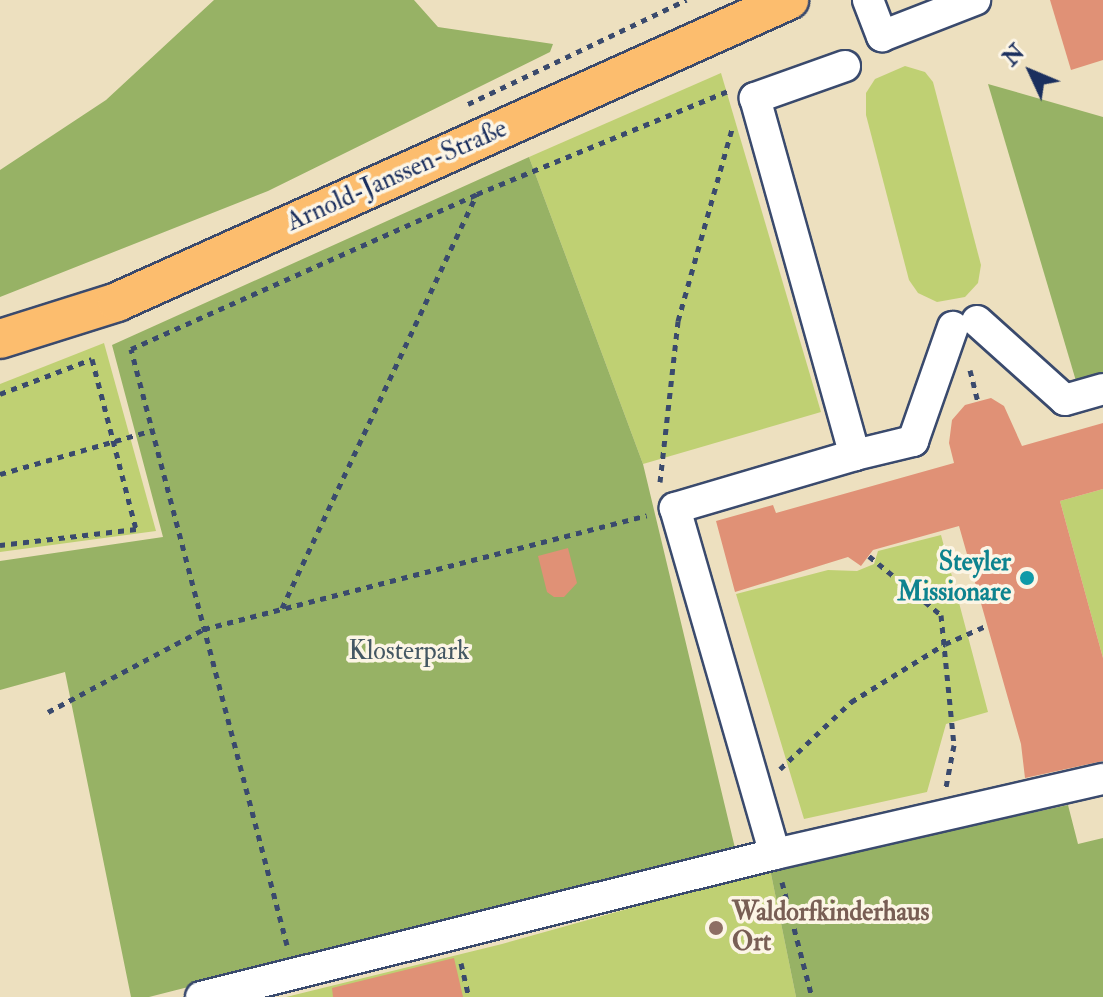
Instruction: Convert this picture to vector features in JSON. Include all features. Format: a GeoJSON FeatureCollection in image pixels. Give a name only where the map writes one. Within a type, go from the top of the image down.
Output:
{"type":"FeatureCollection","features":[{"type":"Feature","properties":{"kind":"main road","name":"Arnold-Janssen-Straße"},"geometry":{"type":"LineString","coordinates":[[0,339],[117,302],[789,0]]}},
{"type":"Feature","properties":{"kind":"lane"},"geometry":{"type":"LineString","coordinates":[[868,0],[882,36],[975,0]]}},
{"type":"Feature","properties":{"kind":"lane"},"geometry":{"type":"LineString","coordinates":[[845,66],[749,96],[855,455]]}},
{"type":"Feature","properties":{"kind":"lane"},"geometry":{"type":"LineString","coordinates":[[775,854],[670,510],[913,441],[965,324],[1065,400],[1103,389]]}},
{"type":"Feature","properties":{"kind":"lane"},"geometry":{"type":"LineString","coordinates":[[201,997],[775,854],[941,819],[1103,779]]}},
{"type":"Feature","properties":{"kind":"path"},"geometry":{"type":"LineString","coordinates":[[48,712],[204,629],[670,510],[659,476],[678,321],[749,96],[733,89],[477,194],[131,349],[153,430],[204,629],[294,974]]}},
{"type":"Feature","properties":{"kind":"path"},"geometry":{"type":"LineString","coordinates":[[282,609],[477,194]]}},
{"type":"Feature","properties":{"kind":"path"},"geometry":{"type":"LineString","coordinates":[[0,394],[92,359],[136,529],[0,545]]}},
{"type":"Feature","properties":{"kind":"path"},"geometry":{"type":"LineString","coordinates":[[970,369],[978,401]]}},
{"type":"Feature","properties":{"kind":"path"},"geometry":{"type":"LineString","coordinates":[[0,474],[115,444],[153,430]]}},
{"type":"Feature","properties":{"kind":"path"},"geometry":{"type":"LineString","coordinates":[[869,556],[941,615],[954,745],[941,819]]}},
{"type":"Feature","properties":{"kind":"path"},"geometry":{"type":"LineString","coordinates":[[758,793],[799,747],[851,702],[945,644],[988,625]]}},
{"type":"Feature","properties":{"kind":"path"},"geometry":{"type":"LineString","coordinates":[[775,854],[812,997]]}},
{"type":"Feature","properties":{"kind":"green space"},"geometry":{"type":"Polygon","coordinates":[[[214,0],[414,0],[438,27],[553,44],[550,52],[268,191],[0,297],[0,170],[106,100],[214,0]]]}},
{"type":"Feature","properties":{"kind":"green space"},"geometry":{"type":"Polygon","coordinates":[[[905,66],[925,72],[933,82],[981,265],[978,283],[965,297],[937,302],[918,293],[909,280],[866,115],[866,93],[875,79],[905,66]]]}},
{"type":"Feature","properties":{"kind":"green space"},"geometry":{"type":"Polygon","coordinates":[[[721,73],[821,412],[643,464],[529,157],[721,73]]]}},
{"type":"Feature","properties":{"kind":"green space"},"geometry":{"type":"Polygon","coordinates":[[[988,84],[1103,117],[1103,374],[1076,381],[988,84]]]}},
{"type":"Feature","properties":{"kind":"green space","name":"Klosterpark"},"geometry":{"type":"Polygon","coordinates":[[[529,157],[643,464],[735,848],[149,997],[131,997],[65,672],[0,690],[0,561],[163,537],[112,345],[529,157]]]}},
{"type":"Feature","properties":{"kind":"green space"},"geometry":{"type":"Polygon","coordinates":[[[104,343],[156,531],[0,552],[0,384],[104,343]]]}},
{"type":"Feature","properties":{"kind":"green space"},"geometry":{"type":"Polygon","coordinates":[[[1103,489],[1103,658],[1060,501],[1103,489]]]}},
{"type":"Feature","properties":{"kind":"green space"},"geometry":{"type":"Polygon","coordinates":[[[941,535],[988,712],[946,724],[927,792],[804,819],[736,594],[828,570],[857,571],[874,564],[878,551],[941,535]]]}},
{"type":"Feature","properties":{"kind":"green space"},"geometry":{"type":"Polygon","coordinates":[[[1068,805],[1078,844],[1103,838],[1103,997],[796,997],[770,869],[1068,805]]]}},
{"type":"Feature","properties":{"kind":"green space"},"geometry":{"type":"Polygon","coordinates":[[[770,869],[796,997],[286,997],[502,944],[770,869]]]}},
{"type":"Feature","properties":{"kind":"building"},"geometry":{"type":"Polygon","coordinates":[[[1050,0],[1103,0],[1103,60],[1071,70],[1050,0]]]}},
{"type":"Feature","properties":{"kind":"building","name":"Steyler Missionare"},"geometry":{"type":"Polygon","coordinates":[[[991,398],[1004,406],[1022,446],[1103,423],[1103,489],[1060,501],[1103,658],[1103,761],[1025,778],[1021,744],[959,526],[873,550],[861,566],[848,557],[735,592],[716,521],[773,505],[776,513],[954,463],[949,443],[952,420],[965,405],[991,398]]]}},
{"type":"Feature","properties":{"kind":"building"},"geometry":{"type":"Polygon","coordinates":[[[568,548],[577,583],[564,597],[554,597],[547,592],[538,556],[568,548]]]}},
{"type":"Feature","properties":{"kind":"building"},"geometry":{"type":"Polygon","coordinates":[[[454,958],[463,997],[333,997],[332,988],[454,958]]]}},
{"type":"Feature","properties":{"kind":"place","name":"Steyler Missionare"},"geometry":{"type":"Point","coordinates":[1027,578]}},
{"type":"Feature","properties":{"kind":"place","name":"Waldorfkinderhaus Ort"},"geometry":{"type":"Point","coordinates":[716,928]}}]}
